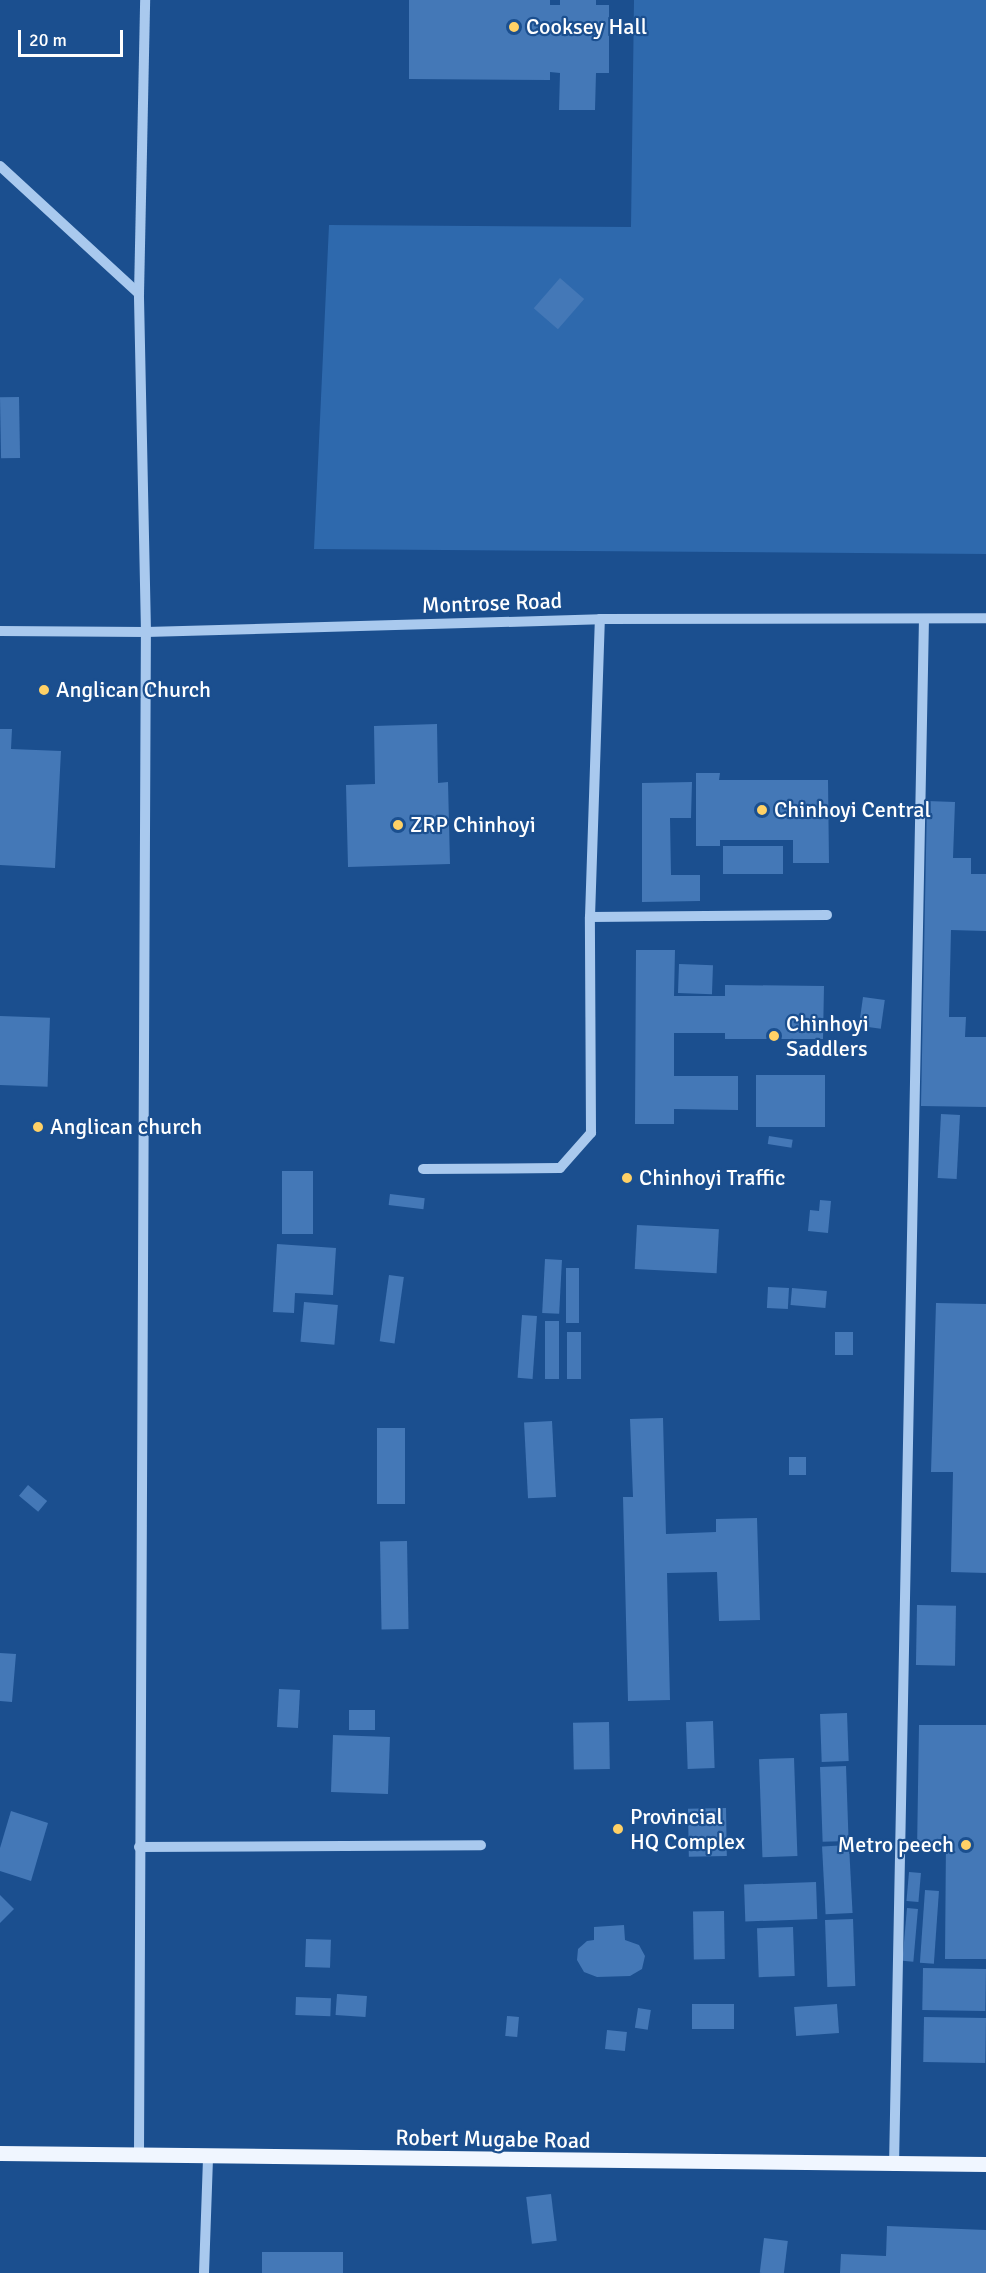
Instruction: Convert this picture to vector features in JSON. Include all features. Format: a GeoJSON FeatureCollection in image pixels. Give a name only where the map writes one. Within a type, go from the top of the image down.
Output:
{"type":"FeatureCollection","features":[{"type":"Feature","properties":{"kind":"main road","name":"Robert Mugabe Road"},"geometry":{"type":"LineString","coordinates":[[0,2153],[139,2154],[207,2158],[894,2166],[986,2164]]}},
{"type":"Feature","properties":{"kind":"street"},"geometry":{"type":"LineString","coordinates":[[139,2154],[146,632],[139,294],[145,0]]}},
{"type":"Feature","properties":{"kind":"street"},"geometry":{"type":"LineString","coordinates":[[0,166],[139,294]]}},
{"type":"Feature","properties":{"kind":"street","name":"Montrose Road"},"geometry":{"type":"LineString","coordinates":[[0,631],[146,632],[600,619],[986,618]]}},
{"type":"Feature","properties":{"kind":"street"},"geometry":{"type":"LineString","coordinates":[[423,1169],[560,1168],[591,1133],[590,917],[600,619]]}},
{"type":"Feature","properties":{"kind":"street"},"geometry":{"type":"LineString","coordinates":[[894,2166],[924,619]]}},
{"type":"Feature","properties":{"kind":"street"},"geometry":{"type":"LineString","coordinates":[[590,917],[827,915]]}},
{"type":"Feature","properties":{"kind":"street"},"geometry":{"type":"LineString","coordinates":[[139,1847],[481,1845]]}},
{"type":"Feature","properties":{"kind":"street"},"geometry":{"type":"LineString","coordinates":[[204,2273],[207,2158]]}},
{"type":"Feature","properties":{"kind":"shaded area"},"geometry":{"type":"Polygon","coordinates":[[[634,0],[986,0],[986,554],[314,549],[329,225],[631,227],[634,0]]]}},
{"type":"Feature","properties":{"kind":"building"},"geometry":{"type":"Polygon","coordinates":[[[409,0],[550,0],[550,5],[560,5],[560,0],[596,0],[596,5],[609,5],[609,73],[596,73],[595,110],[559,110],[560,73],[550,72],[550,80],[409,79],[409,0]]]}},
{"type":"Feature","properties":{"kind":"building"},"geometry":{"type":"Polygon","coordinates":[[[560,278],[584,299],[558,329],[534,308],[560,278]]]}},
{"type":"Feature","properties":{"kind":"building"},"geometry":{"type":"Polygon","coordinates":[[[0,397],[19,397],[20,458],[1,458],[0,397]]]}},
{"type":"Feature","properties":{"kind":"building","name":"ZRP Chinhoyi"},"geometry":{"type":"Polygon","coordinates":[[[437,724],[438,783],[448,782],[450,864],[348,867],[346,785],[375,784],[374,726],[437,724]]]}},
{"type":"Feature","properties":{"kind":"building","name":"Anglican Church"},"geometry":{"type":"Polygon","coordinates":[[[0,729],[12,729],[11,749],[61,751],[55,868],[0,865],[0,729]]]}},
{"type":"Feature","properties":{"kind":"building","name":"Chinhoyi Central"},"geometry":{"type":"Polygon","coordinates":[[[696,773],[720,773],[719,780],[828,780],[829,863],[793,863],[793,840],[720,840],[720,846],[696,846],[696,773]]]}},
{"type":"Feature","properties":{"kind":"building"},"geometry":{"type":"Polygon","coordinates":[[[692,782],[691,818],[670,818],[671,875],[700,875],[700,901],[642,902],[642,783],[692,782]]]}},
{"type":"Feature","properties":{"kind":"building"},"geometry":{"type":"Polygon","coordinates":[[[927,801],[955,802],[953,858],[971,858],[971,874],[986,874],[986,931],[951,930],[949,1017],[966,1017],[965,1037],[986,1037],[986,1107],[921,1106],[927,801]]]}},
{"type":"Feature","properties":{"kind":"building"},"geometry":{"type":"Polygon","coordinates":[[[723,846],[783,846],[783,874],[723,874],[723,846]]]}},
{"type":"Feature","properties":{"kind":"building","name":"Chinhoyi Saddlers"},"geometry":{"type":"Polygon","coordinates":[[[636,950],[675,950],[674,996],[725,996],[725,985],[824,986],[823,1039],[725,1039],[725,1033],[674,1033],[674,1076],[738,1076],[738,1110],[674,1109],[674,1124],[635,1124],[636,950]]]}},
{"type":"Feature","properties":{"kind":"building"},"geometry":{"type":"Polygon","coordinates":[[[679,964],[713,965],[712,994],[678,993],[679,964]]]}},
{"type":"Feature","properties":{"kind":"building"},"geometry":{"type":"Polygon","coordinates":[[[863,997],[885,1000],[881,1029],[859,1026],[863,997]]]}},
{"type":"Feature","properties":{"kind":"building"},"geometry":{"type":"Polygon","coordinates":[[[0,1016],[50,1018],[48,1087],[0,1085],[0,1016]]]}},
{"type":"Feature","properties":{"kind":"building"},"geometry":{"type":"Polygon","coordinates":[[[756,1075],[825,1075],[825,1127],[756,1127],[756,1075]]]}},
{"type":"Feature","properties":{"kind":"building"},"geometry":{"type":"Polygon","coordinates":[[[941,1114],[960,1115],[957,1179],[938,1178],[941,1114]]]}},
{"type":"Feature","properties":{"kind":"building"},"geometry":{"type":"Polygon","coordinates":[[[769,1136],[793,1140],[791,1148],[768,1144],[769,1136]]]}},
{"type":"Feature","properties":{"kind":"building"},"geometry":{"type":"Polygon","coordinates":[[[282,1171],[313,1171],[313,1234],[282,1234],[282,1171]]]}},
{"type":"Feature","properties":{"kind":"building"},"geometry":{"type":"Polygon","coordinates":[[[390,1194],[425,1198],[423,1209],[389,1205],[390,1194]]]}},
{"type":"Feature","properties":{"kind":"building"},"geometry":{"type":"Polygon","coordinates":[[[820,1200],[831,1201],[828,1233],[808,1231],[810,1210],[819,1211],[820,1200]]]}},
{"type":"Feature","properties":{"kind":"building"},"geometry":{"type":"Polygon","coordinates":[[[637,1225],[719,1229],[717,1273],[635,1269],[637,1225]]]}},
{"type":"Feature","properties":{"kind":"building"},"geometry":{"type":"Polygon","coordinates":[[[277,1244],[336,1248],[333,1295],[295,1293],[294,1313],[273,1312],[277,1244]]]}},
{"type":"Feature","properties":{"kind":"building"},"geometry":{"type":"Polygon","coordinates":[[[545,1259],[562,1260],[559,1314],[542,1313],[545,1259]]]}},
{"type":"Feature","properties":{"kind":"building"},"geometry":{"type":"Polygon","coordinates":[[[566,1268],[579,1268],[579,1323],[566,1323],[566,1268]]]}},
{"type":"Feature","properties":{"kind":"building"},"geometry":{"type":"Polygon","coordinates":[[[389,1275],[404,1277],[395,1343],[380,1341],[389,1275]]]}},
{"type":"Feature","properties":{"kind":"building"},"geometry":{"type":"Polygon","coordinates":[[[768,1287],[789,1288],[788,1309],[767,1308],[768,1287]]]}},
{"type":"Feature","properties":{"kind":"building"},"geometry":{"type":"Polygon","coordinates":[[[792,1288],[827,1291],[825,1308],[791,1305],[792,1288]]]}},
{"type":"Feature","properties":{"kind":"building"},"geometry":{"type":"Polygon","coordinates":[[[304,1302],[338,1305],[334,1345],[301,1342],[304,1302]]]}},
{"type":"Feature","properties":{"kind":"building"},"geometry":{"type":"Polygon","coordinates":[[[936,1303],[986,1304],[986,1573],[951,1572],[953,1472],[931,1472],[936,1303]]]}},
{"type":"Feature","properties":{"kind":"building"},"geometry":{"type":"Polygon","coordinates":[[[522,1315],[537,1316],[533,1379],[518,1378],[522,1315]]]}},
{"type":"Feature","properties":{"kind":"building"},"geometry":{"type":"Polygon","coordinates":[[[545,1321],[559,1321],[559,1379],[545,1379],[545,1321]]]}},
{"type":"Feature","properties":{"kind":"building"},"geometry":{"type":"Polygon","coordinates":[[[567,1332],[581,1332],[581,1379],[567,1379],[567,1332]]]}},
{"type":"Feature","properties":{"kind":"building"},"geometry":{"type":"Polygon","coordinates":[[[835,1332],[853,1332],[853,1355],[835,1355],[835,1332]]]}},
{"type":"Feature","properties":{"kind":"building"},"geometry":{"type":"Polygon","coordinates":[[[663,1418],[666,1534],[716,1532],[716,1519],[757,1518],[760,1620],[719,1621],[717,1572],[667,1573],[670,1700],[628,1701],[623,1497],[633,1497],[630,1419],[663,1418]]]}},
{"type":"Feature","properties":{"kind":"building"},"geometry":{"type":"Polygon","coordinates":[[[552,1421],[556,1497],[528,1498],[524,1422],[552,1421]]]}},
{"type":"Feature","properties":{"kind":"building"},"geometry":{"type":"Polygon","coordinates":[[[377,1428],[405,1428],[405,1504],[377,1504],[377,1428]]]}},
{"type":"Feature","properties":{"kind":"building"},"geometry":{"type":"Polygon","coordinates":[[[789,1457],[806,1457],[806,1475],[789,1475],[789,1457]]]}},
{"type":"Feature","properties":{"kind":"building"},"geometry":{"type":"Polygon","coordinates":[[[28,1485],[47,1501],[38,1512],[19,1496],[28,1485]]]}},
{"type":"Feature","properties":{"kind":"building"},"geometry":{"type":"Polygon","coordinates":[[[380,1541],[407,1541],[409,1629],[382,1629],[380,1541]]]}},
{"type":"Feature","properties":{"kind":"building"},"geometry":{"type":"Polygon","coordinates":[[[917,1605],[956,1606],[955,1666],[916,1665],[917,1605]]]}},
{"type":"Feature","properties":{"kind":"building"},"geometry":{"type":"Polygon","coordinates":[[[0,1653],[16,1654],[12,1702],[0,1701],[0,1653]]]}},
{"type":"Feature","properties":{"kind":"building"},"geometry":{"type":"Polygon","coordinates":[[[279,1689],[300,1690],[298,1728],[277,1727],[279,1689]]]}},
{"type":"Feature","properties":{"kind":"building"},"geometry":{"type":"Polygon","coordinates":[[[349,1710],[375,1710],[375,1730],[349,1730],[349,1710]]]}},
{"type":"Feature","properties":{"kind":"building"},"geometry":{"type":"Polygon","coordinates":[[[847,1713],[849,1761],[822,1762],[820,1714],[847,1713]]]}},
{"type":"Feature","properties":{"kind":"building"},"geometry":{"type":"Polygon","coordinates":[[[713,1721],[715,1768],[688,1769],[686,1722],[713,1721]]]}},
{"type":"Feature","properties":{"kind":"building"},"geometry":{"type":"Polygon","coordinates":[[[609,1722],[610,1769],[574,1770],[573,1723],[609,1722]]]}},
{"type":"Feature","properties":{"kind":"building","name":"Metro peech"},"geometry":{"type":"Polygon","coordinates":[[[919,1725],[986,1725],[986,1959],[945,1959],[946,1839],[938,1839],[938,1851],[917,1851],[919,1725]]]}},
{"type":"Feature","properties":{"kind":"building"},"geometry":{"type":"Polygon","coordinates":[[[333,1735],[390,1737],[388,1794],[331,1792],[333,1735]]]}},
{"type":"Feature","properties":{"kind":"building"},"geometry":{"type":"Polygon","coordinates":[[[794,1758],[797,1856],[762,1857],[759,1759],[794,1758]]]}},
{"type":"Feature","properties":{"kind":"building"},"geometry":{"type":"Polygon","coordinates":[[[846,1766],[849,1841],[823,1842],[820,1767],[846,1766]]]}},
{"type":"Feature","properties":{"kind":"building"},"geometry":{"type":"Polygon","coordinates":[[[726,1808],[727,1856],[689,1857],[688,1809],[726,1808]]]}},
{"type":"Feature","properties":{"kind":"building"},"geometry":{"type":"Polygon","coordinates":[[[11,1811],[48,1823],[31,1881],[0,1871],[0,1848],[11,1811]]]}},
{"type":"Feature","properties":{"kind":"building"},"geometry":{"type":"Polygon","coordinates":[[[849,1845],[853,1913],[826,1914],[822,1846],[849,1845]]]}},
{"type":"Feature","properties":{"kind":"building"},"geometry":{"type":"Polygon","coordinates":[[[909,1872],[921,1873],[918,1902],[906,1901],[909,1872]]]}},
{"type":"Feature","properties":{"kind":"building"},"geometry":{"type":"Polygon","coordinates":[[[816,1882],[817,1919],[745,1921],[744,1885],[816,1882]]]}},
{"type":"Feature","properties":{"kind":"building"},"geometry":{"type":"Polygon","coordinates":[[[925,1890],[939,1891],[934,1964],[920,1963],[925,1890]]]}},
{"type":"Feature","properties":{"kind":"building"},"geometry":{"type":"Polygon","coordinates":[[[0,1895],[14,1909],[0,1923],[0,1895]]]}},
{"type":"Feature","properties":{"kind":"building"},"geometry":{"type":"Polygon","coordinates":[[[907,1908],[918,1909],[913,1962],[902,1961],[907,1908]]]}},
{"type":"Feature","properties":{"kind":"building"},"geometry":{"type":"Polygon","coordinates":[[[724,1911],[725,1959],[694,1960],[693,1912],[724,1911]]]}},
{"type":"Feature","properties":{"kind":"building"},"geometry":{"type":"Polygon","coordinates":[[[853,1919],[855,1986],[827,1987],[825,1920],[853,1919]]]}},
{"type":"Feature","properties":{"kind":"building"},"geometry":{"type":"Polygon","coordinates":[[[624,1925],[625,1940],[639,1945],[645,1956],[642,1969],[630,1976],[597,1977],[584,1972],[577,1960],[578,1949],[587,1941],[594,1940],[594,1927],[624,1925]]]}},
{"type":"Feature","properties":{"kind":"building"},"geometry":{"type":"Polygon","coordinates":[[[793,1927],[795,1976],[759,1977],[757,1928],[793,1927]]]}},
{"type":"Feature","properties":{"kind":"building"},"geometry":{"type":"Polygon","coordinates":[[[306,1939],[331,1940],[330,1968],[305,1967],[306,1939]]]}},
{"type":"Feature","properties":{"kind":"building"},"geometry":{"type":"Polygon","coordinates":[[[923,1968],[986,1969],[985,2011],[922,2010],[923,1968]]]}},
{"type":"Feature","properties":{"kind":"building"},"geometry":{"type":"Polygon","coordinates":[[[337,1994],[367,1996],[365,2017],[336,2015],[337,1994]]]}},
{"type":"Feature","properties":{"kind":"building"},"geometry":{"type":"Polygon","coordinates":[[[296,1997],[331,1998],[330,2016],[295,2015],[296,1997]]]}},
{"type":"Feature","properties":{"kind":"building"},"geometry":{"type":"Polygon","coordinates":[[[692,2004],[734,2004],[734,2029],[692,2029],[692,2004]]]}},
{"type":"Feature","properties":{"kind":"building"},"geometry":{"type":"Polygon","coordinates":[[[837,2004],[839,2033],[796,2036],[794,2007],[837,2004]]]}},
{"type":"Feature","properties":{"kind":"building"},"geometry":{"type":"Polygon","coordinates":[[[638,2008],[651,2010],[648,2030],[635,2028],[638,2008]]]}},
{"type":"Feature","properties":{"kind":"building"},"geometry":{"type":"Polygon","coordinates":[[[507,2016],[519,2017],[517,2037],[505,2036],[507,2016]]]}},
{"type":"Feature","properties":{"kind":"building"},"geometry":{"type":"Polygon","coordinates":[[[924,2017],[986,2018],[985,2063],[923,2062],[924,2017]]]}},
{"type":"Feature","properties":{"kind":"building"},"geometry":{"type":"Polygon","coordinates":[[[607,2030],[627,2032],[625,2051],[605,2049],[607,2030]]]}},
{"type":"Feature","properties":{"kind":"building"},"geometry":{"type":"Polygon","coordinates":[[[551,2194],[557,2241],[532,2244],[526,2197],[551,2194]]]}},
{"type":"Feature","properties":{"kind":"building"},"geometry":{"type":"Polygon","coordinates":[[[887,2226],[986,2230],[986,2273],[840,2273],[841,2254],[886,2256],[887,2226]]]}},
{"type":"Feature","properties":{"kind":"building"},"geometry":{"type":"Polygon","coordinates":[[[764,2238],[788,2241],[784,2273],[760,2273],[764,2238]]]}},
{"type":"Feature","properties":{"kind":"building"},"geometry":{"type":"Polygon","coordinates":[[[262,2252],[343,2252],[343,2273],[262,2273],[262,2252]]]}},
{"type":"Feature","properties":{"kind":"place","name":"Cooksey Hall"},"geometry":{"type":"Point","coordinates":[514,27]}},
{"type":"Feature","properties":{"kind":"place","name":"Anglican Church"},"geometry":{"type":"Point","coordinates":[44,690]}},
{"type":"Feature","properties":{"kind":"place","name":"Chinhoyi Central"},"geometry":{"type":"Point","coordinates":[762,810]}},
{"type":"Feature","properties":{"kind":"place","name":"ZRP Chinhoyi"},"geometry":{"type":"Point","coordinates":[398,825]}},
{"type":"Feature","properties":{"kind":"place","name":"Chinhoyi Saddlers"},"geometry":{"type":"Point","coordinates":[774,1036]}},
{"type":"Feature","properties":{"kind":"place","name":"Anglican church"},"geometry":{"type":"Point","coordinates":[38,1127]}},
{"type":"Feature","properties":{"kind":"place","name":"Chinhoyi Traffic"},"geometry":{"type":"Point","coordinates":[627,1178]}},
{"type":"Feature","properties":{"kind":"place","name":"Provincial HQ Complex"},"geometry":{"type":"Point","coordinates":[618,1829]}},
{"type":"Feature","properties":{"kind":"place","name":"Metro peech"},"geometry":{"type":"Point","coordinates":[966,1845]}}]}
